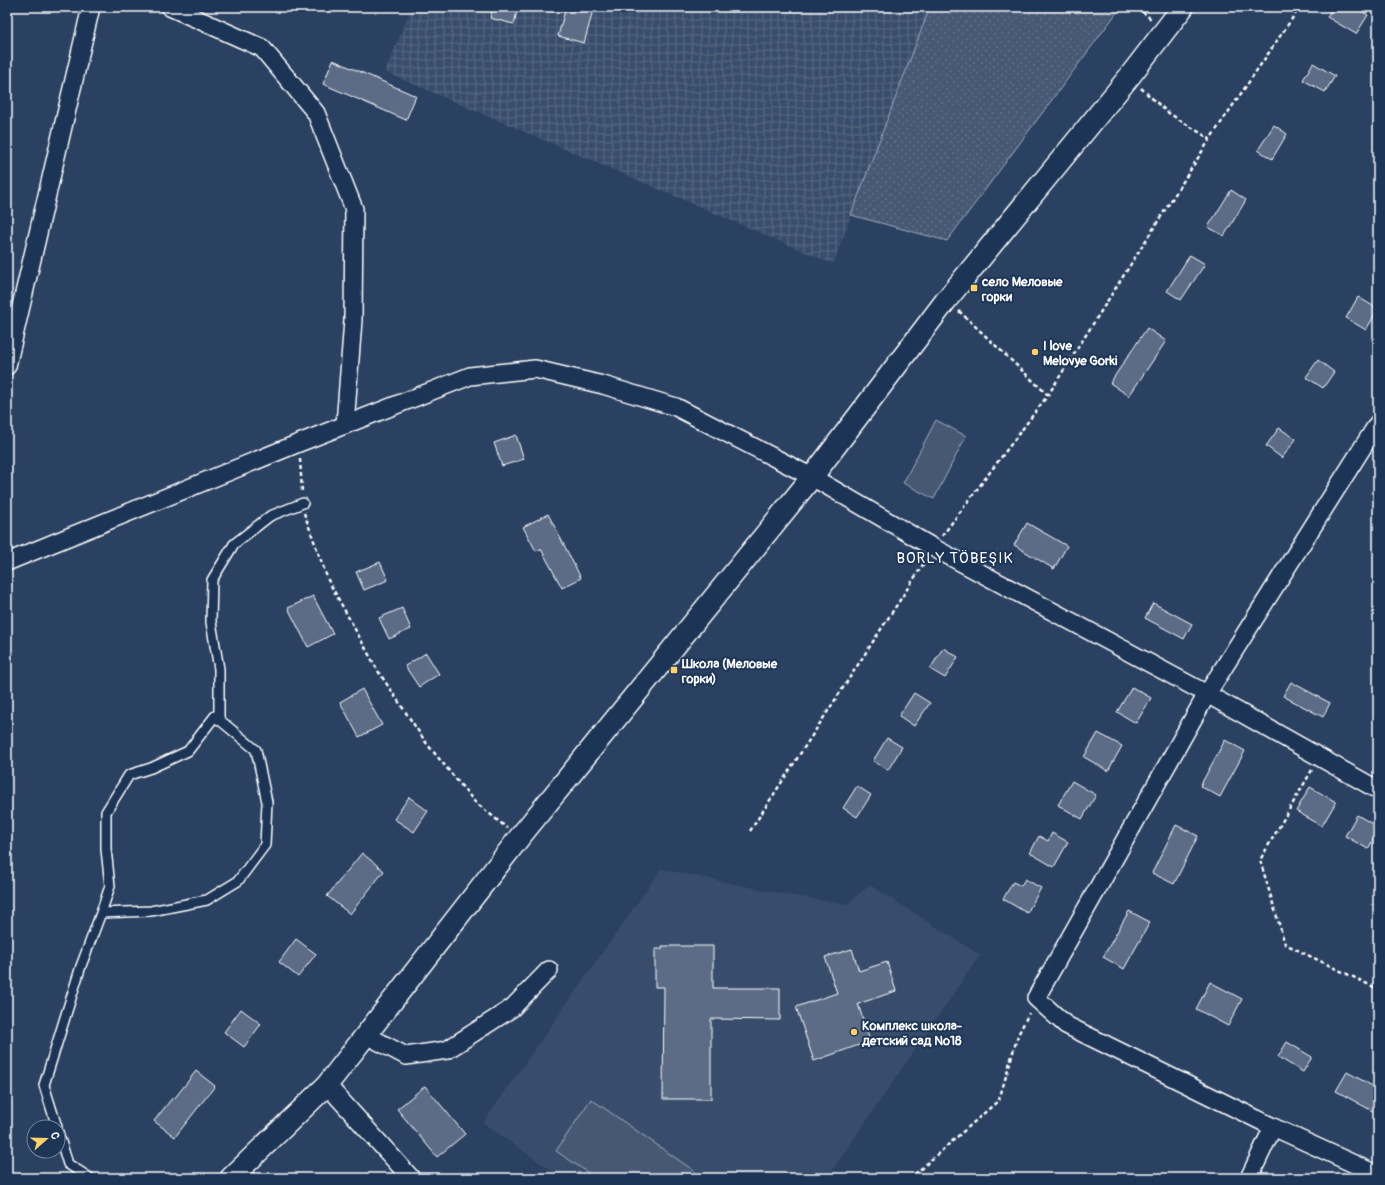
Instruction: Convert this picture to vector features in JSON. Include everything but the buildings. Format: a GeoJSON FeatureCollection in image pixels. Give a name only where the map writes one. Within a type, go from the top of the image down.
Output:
{"type":"FeatureCollection","features":[{"type":"Feature","properties":{"kind":"street"},"geometry":{"type":"LineString","coordinates":[[7,366],[91,7]]}},
{"type":"Feature","properties":{"kind":"street"},"geometry":{"type":"LineString","coordinates":[[170,7],[262,48],[316,113],[354,209],[353,320],[345,426]]}},
{"type":"Feature","properties":{"kind":"street"},"geometry":{"type":"LineString","coordinates":[[231,1178],[327,1085],[519,838],[812,477],[947,299],[1129,77],[1183,7]]}},
{"type":"Feature","properties":{"kind":"street"},"geometry":{"type":"LineString","coordinates":[[7,562],[299,443],[470,376],[535,369],[603,385],[676,408],[812,477],[934,548],[1207,694],[1378,790]]}},
{"type":"Feature","properties":{"kind":"street"},"geometry":{"type":"LineString","coordinates":[[1378,423],[1207,694],[1036,998],[1066,1025],[1273,1127],[1378,1175]]}},
{"type":"Feature","properties":{"kind":"street"},"geometry":{"type":"LineString","coordinates":[[366,1035],[406,1056],[447,1050],[512,1008],[549,970]]}},
{"type":"Feature","properties":{"kind":"street"},"geometry":{"type":"LineString","coordinates":[[327,1085],[411,1178]]}},
{"type":"Feature","properties":{"kind":"street"},"geometry":{"type":"LineString","coordinates":[[1249,1178],[1273,1127]]}},
{"type":"Feature","properties":{"kind":"lane"},"geometry":{"type":"LineString","coordinates":[[219,720],[219,669],[211,622],[212,580],[234,544],[270,516],[303,503]]}},
{"type":"Feature","properties":{"kind":"lane"},"geometry":{"type":"LineString","coordinates":[[54,1119],[44,1086],[81,966],[110,886],[106,849],[106,812],[129,775],[151,768],[188,751],[215,716],[256,750],[267,802],[265,844],[238,881],[207,900],[151,911],[101,913]]}},
{"type":"Feature","properties":{"kind":"lane"},"geometry":{"type":"LineString","coordinates":[[66,1158],[68,1164],[90,1178]]}},
{"type":"Feature","properties":{"kind":"path"},"geometry":{"type":"LineString","coordinates":[[750,831],[934,548],[1048,395],[1210,139],[1300,7]]}},
{"type":"Feature","properties":{"kind":"path"},"geometry":{"type":"LineString","coordinates":[[1129,77],[1167,112],[1210,139]]}},
{"type":"Feature","properties":{"kind":"path"},"geometry":{"type":"LineString","coordinates":[[947,299],[1048,395]]}},
{"type":"Feature","properties":{"kind":"path"},"geometry":{"type":"LineString","coordinates":[[299,443],[304,512],[328,580],[378,671],[427,744],[474,801],[519,838]]}},
{"type":"Feature","properties":{"kind":"path"},"geometry":{"type":"LineString","coordinates":[[1320,758],[1260,860],[1285,944],[1378,989]]}},
{"type":"Feature","properties":{"kind":"path"},"geometry":{"type":"LineString","coordinates":[[909,1178],[999,1100],[1018,1035],[1036,998]]}},
{"type":"Feature","properties":{"kind":"shaded area"},"geometry":{"type":"Polygon","coordinates":[[[412,7],[930,7],[833,264],[385,72],[412,7]]]}},
{"type":"Feature","properties":{"kind":"shaded area"},"geometry":{"type":"Polygon","coordinates":[[[930,7],[1121,7],[947,241],[851,215],[930,7]]]}},
{"type":"Feature","properties":{"kind":"shaded area"},"geometry":{"type":"Polygon","coordinates":[[[936,420],[966,436],[934,499],[903,483],[936,420]]]}},
{"type":"Feature","properties":{"kind":"shaded area"},"geometry":{"type":"Polygon","coordinates":[[[661,869],[793,896],[847,904],[870,885],[980,955],[827,1178],[562,1178],[483,1123],[661,869]]]}},
{"type":"Feature","properties":{"kind":"shaded area"},"geometry":{"type":"Polygon","coordinates":[[[591,1099],[700,1175],[697,1178],[596,1178],[556,1151],[591,1099]]]}},
{"type":"Feature","properties":{"kind":"place","name":"село Меловые горки"},"geometry":{"type":"Point","coordinates":[974,288]}},
{"type":"Feature","properties":{"kind":"place","name":"I love Melovye Gorki"},"geometry":{"type":"Point","coordinates":[1035,352]}},
{"type":"Feature","properties":{"kind":"place","name":"Школа (Меловые горки)"},"geometry":{"type":"Point","coordinates":[674,670]}},
{"type":"Feature","properties":{"kind":"place","name":"Комплекс школа- детский сад №18"},"geometry":{"type":"Point","coordinates":[854,1032]}},
{"type":"Feature","properties":{"kind":"district","name":"BORLY TÖBEŞIK"},"geometry":{"type":"Point","coordinates":[955,558]}}]}
